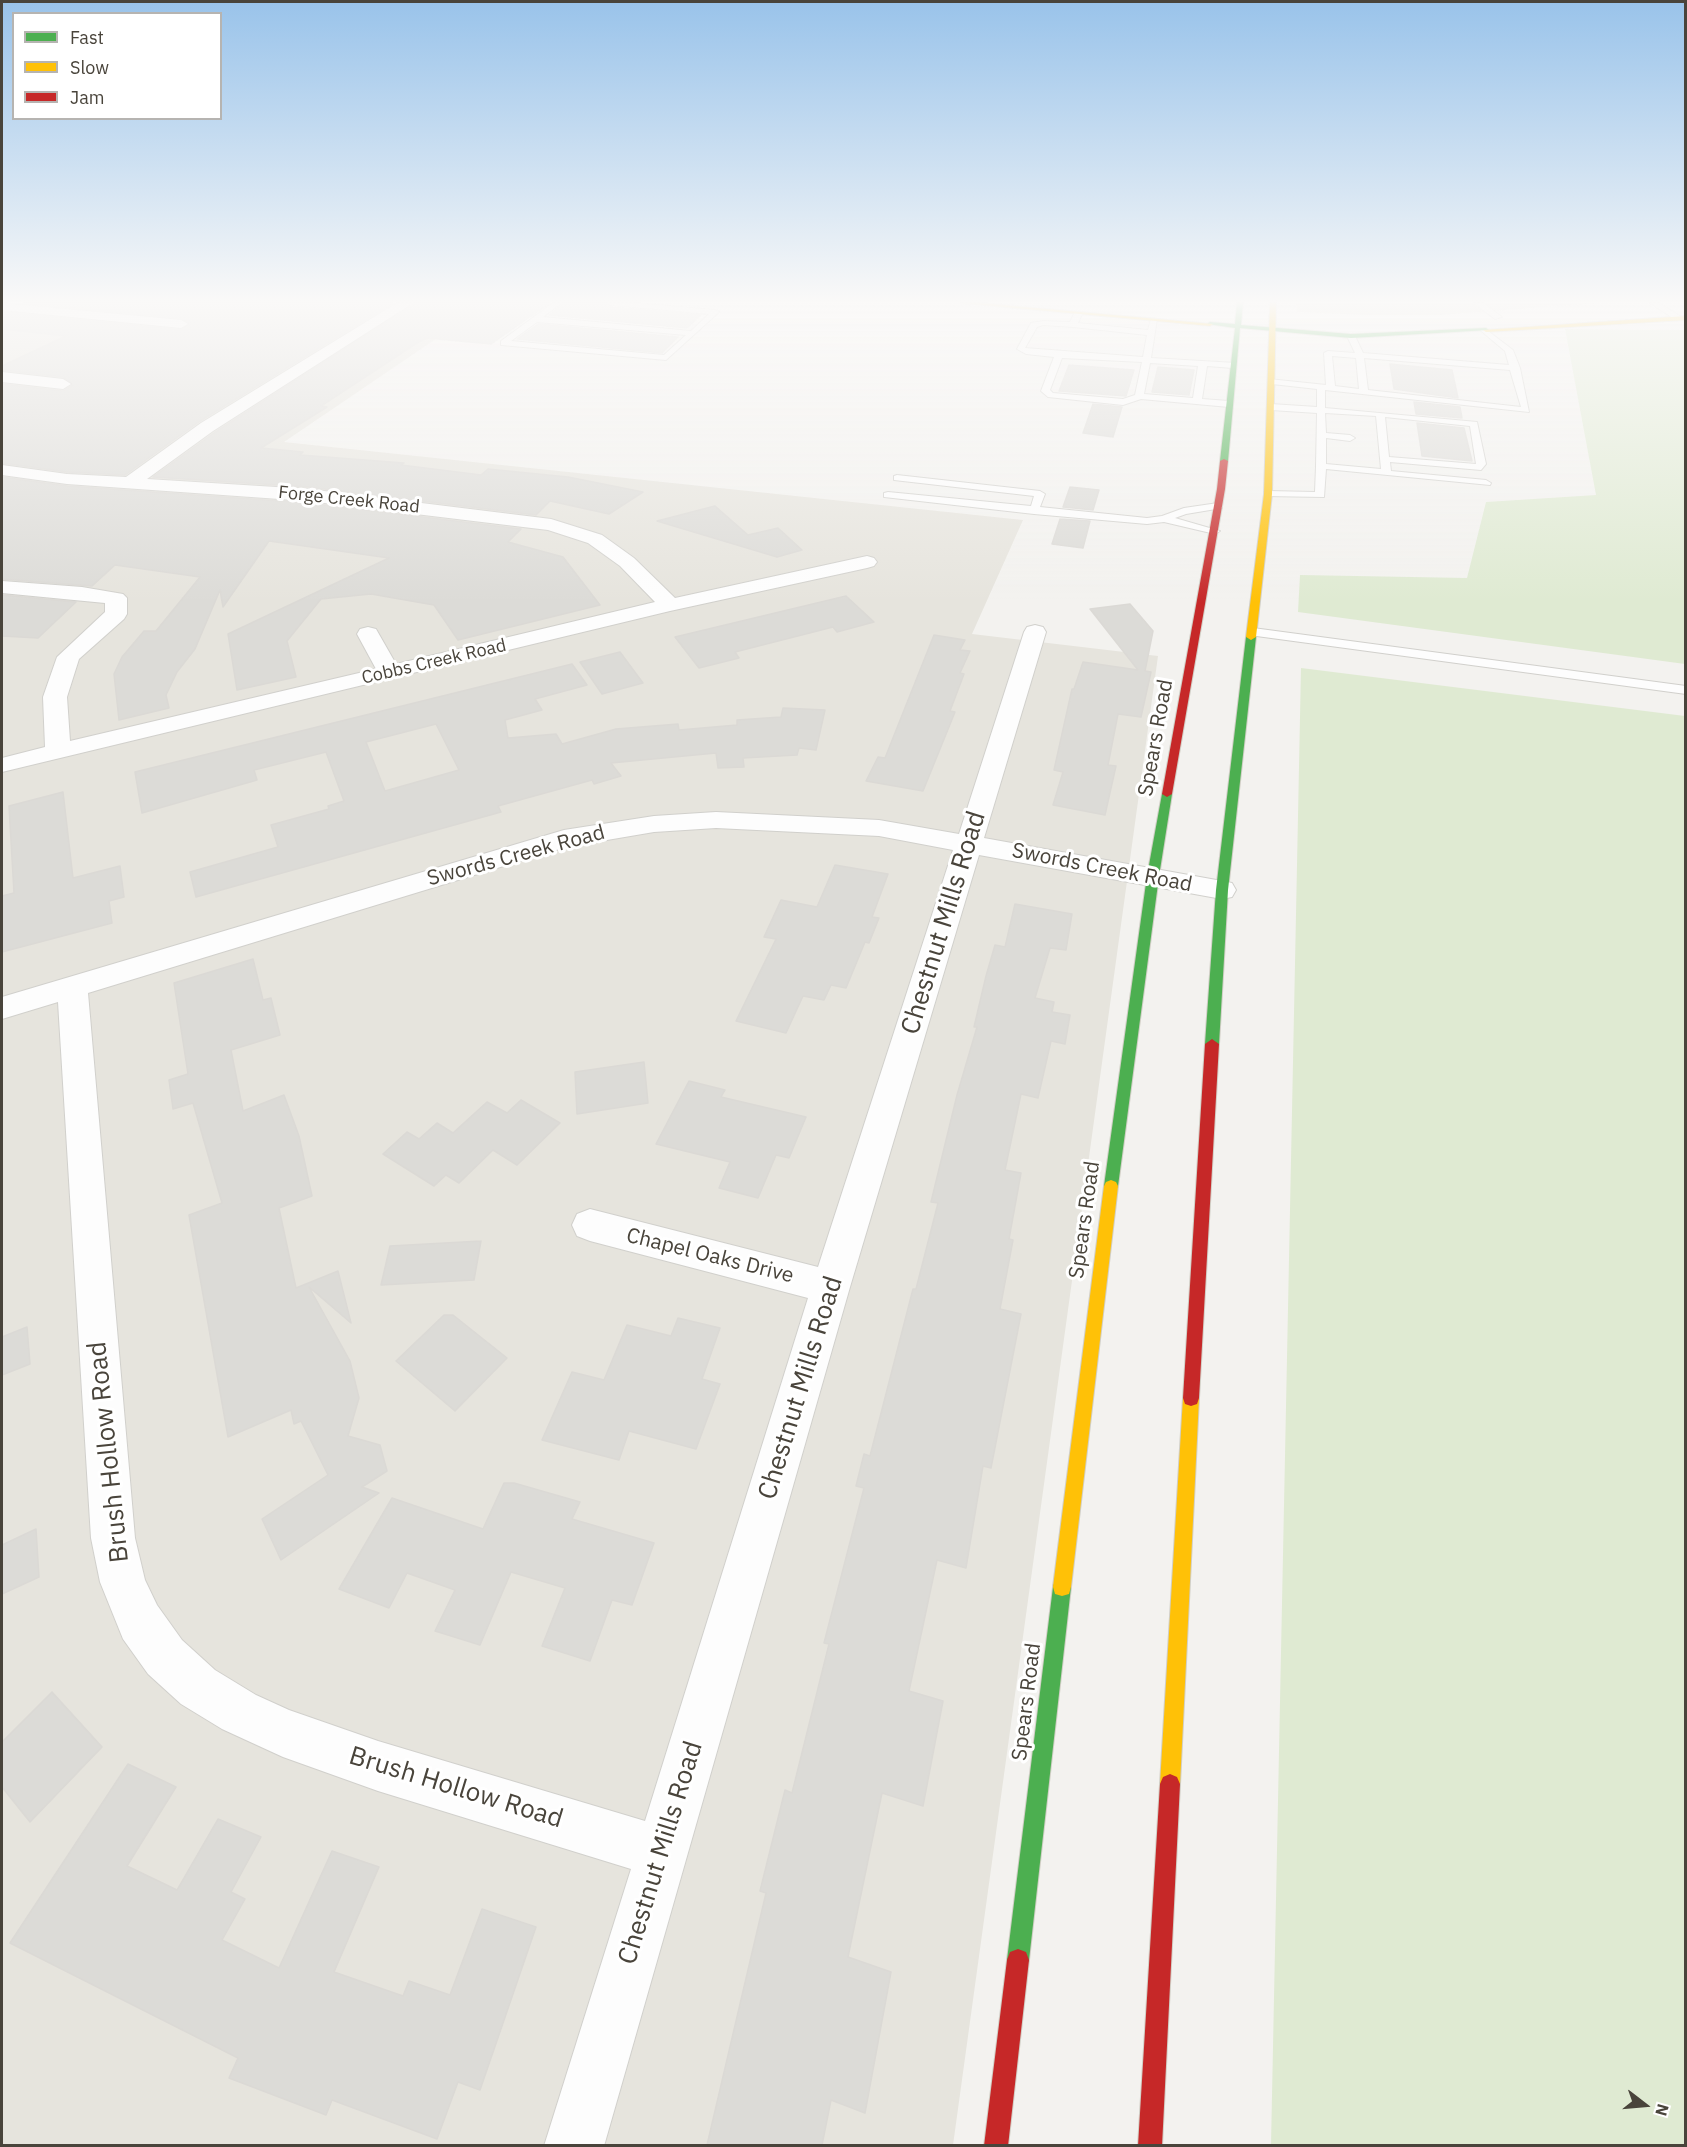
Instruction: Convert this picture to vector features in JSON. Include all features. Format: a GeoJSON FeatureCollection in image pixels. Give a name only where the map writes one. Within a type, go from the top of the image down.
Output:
{"type":"FeatureCollection","features":[{"type":"Feature","properties":{"kind":"main road","name":"Spears Road"},"geometry":{"type":"LineString","coordinates":[[996,2145],[1099,1275],[1153,876],[1218,507],[1227,489],[1229,404]]}},
{"type":"Feature","properties":{"kind":"main road"},"geometry":{"type":"LineString","coordinates":[[1150,2145],[1197,1284],[1222,890],[1253,632],[1262,493],[1271,406]]}},
{"type":"Feature","properties":{"kind":"street"},"geometry":{"type":"LineString","coordinates":[[131,482],[207,427],[245,403]]}},
{"type":"Feature","properties":{"kind":"street","name":"Forge Creek Road"},"geometry":{"type":"LineString","coordinates":[[2,470],[67,479],[308,495],[551,525],[595,539],[627,562],[670,605]]}},
{"type":"Feature","properties":{"kind":"street","name":"Cobbs Creek Road"},"geometry":{"type":"LineString","coordinates":[[2,765],[670,605],[867,562]]}},
{"type":"Feature","properties":{"kind":"street"},"geometry":{"type":"LineString","coordinates":[[2,587],[116,598],[116,614],[68,657],[55,697],[58,752]]}},
{"type":"Feature","properties":{"kind":"street","name":"Chestnut Mills Road"},"geometry":{"type":"LineString","coordinates":[[574,2145],[831,1287],[1035,632]]}},
{"type":"Feature","properties":{"kind":"street"},"geometry":{"type":"LineString","coordinates":[[369,634],[389,672]]}},
{"type":"Feature","properties":{"kind":"street","name":"Swords Creek Road"},"geometry":{"type":"LineString","coordinates":[[2,1008],[532,848],[624,828],[684,822],[777,822],[879,828],[1222,890]]}},
{"type":"Feature","properties":{"kind":"street","name":"Brush Hollow Road"},"geometry":{"type":"LineString","coordinates":[[72,987],[113,1538],[123,1582],[140,1622],[165,1657],[198,1687],[239,1712],[283,1732],[378,1766],[662,1852]]}},
{"type":"Feature","properties":{"kind":"street","name":"Chapel Oaks Drive"},"geometry":{"type":"LineString","coordinates":[[590,1225],[831,1287]]}},
{"type":"Feature","properties":{"kind":"lane"},"geometry":{"type":"LineString","coordinates":[[1262,493],[1320,495],[1321,427],[1324,403]]}},
{"type":"Feature","properties":{"kind":"lane"},"geometry":{"type":"LineString","coordinates":[[1467,403],[1526,410],[1524,403]]}},
{"type":"Feature","properties":{"kind":"lane"},"geometry":{"type":"LineString","coordinates":[[1271,406],[1321,427],[1349,434],[1321,427]]}},
{"type":"Feature","properties":{"kind":"lane"},"geometry":{"type":"LineString","coordinates":[[1321,427],[1383,437],[1478,468],[1481,464],[1474,424],[1383,437],[1369,436],[1383,437]]}},
{"type":"Feature","properties":{"kind":"lane"},"geometry":{"type":"LineString","coordinates":[[1383,437],[1386,473]]}},
{"type":"Feature","properties":{"kind":"lane"},"geometry":{"type":"LineString","coordinates":[[1321,466],[1486,483]]}},
{"type":"Feature","properties":{"kind":"lane"},"geometry":{"type":"LineString","coordinates":[[897,478],[1040,494],[1034,511]]}},
{"type":"Feature","properties":{"kind":"lane"},"geometry":{"type":"LineString","coordinates":[[888,495],[1147,522],[1164,519],[1184,511],[1218,507]]}},
{"type":"Feature","properties":{"kind":"lane"},"geometry":{"type":"LineString","coordinates":[[1164,519],[1215,531]]}},
{"type":"Feature","properties":{"kind":"lane"},"geometry":{"type":"LineString","coordinates":[[1253,632],[1686,690]]}},
{"type":"Feature","properties":{"kind":"shaded area"},"geometry":{"type":"Polygon","coordinates":[[[2,403],[341,403],[284,442],[1023,520],[972,634],[1158,656],[953,2145],[2,2146],[2,403]]]}},
{"type":"Feature","properties":{"kind":"green space"},"geometry":{"type":"Polygon","coordinates":[[[1579,403],[1685,403],[1685,664],[1298,612],[1300,575],[1467,578],[1486,502],[1596,495],[1579,403]]]}},
{"type":"Feature","properties":{"kind":"green space"},"geometry":{"type":"Polygon","coordinates":[[[1301,668],[1685,716],[1685,2145],[1271,2145],[1301,668]]]}},
{"type":"Feature","properties":{"kind":"building"},"geometry":{"type":"Polygon","coordinates":[[[2,403],[229,403],[200,421],[125,475],[67,472],[2,463],[2,403]]]}},
{"type":"Feature","properties":{"kind":"building"},"geometry":{"type":"Polygon","coordinates":[[[260,403],[325,403],[321,406],[327,407],[261,448],[303,452],[300,455],[404,463],[401,465],[481,475],[488,469],[568,477],[643,492],[609,514],[550,501],[536,515],[308,487],[153,477],[260,403]]]}},
{"type":"Feature","properties":{"kind":"building"},"geometry":{"type":"Polygon","coordinates":[[[1414,403],[1425,403],[1460,407],[1462,418],[1416,414],[1414,403]]]}},
{"type":"Feature","properties":{"kind":"building"},"geometry":{"type":"Polygon","coordinates":[[[1093,404],[1122,407],[1113,437],[1083,433],[1093,404]]]}},
{"type":"Feature","properties":{"kind":"building"},"geometry":{"type":"Polygon","coordinates":[[[1417,423],[1464,428],[1472,461],[1422,456],[1417,423]]]}},
{"type":"Feature","properties":{"kind":"building"},"geometry":{"type":"Polygon","coordinates":[[[2,477],[67,486],[308,503],[521,529],[508,542],[563,557],[600,605],[458,640],[434,605],[371,594],[321,599],[287,641],[296,677],[237,690],[228,634],[389,558],[269,541],[223,607],[220,590],[195,649],[177,672],[166,695],[169,708],[119,720],[114,674],[122,657],[144,631],[156,631],[200,577],[115,565],[92,586],[2,579],[2,477]]]}},
{"type":"Feature","properties":{"kind":"building"},"geometry":{"type":"Polygon","coordinates":[[[1070,487],[1099,490],[1093,510],[1063,507],[1070,487]]]}},
{"type":"Feature","properties":{"kind":"building"},"geometry":{"type":"Polygon","coordinates":[[[715,506],[748,535],[778,528],[802,550],[777,557],[657,521],[715,506]]]}},
{"type":"Feature","properties":{"kind":"building"},"geometry":{"type":"Polygon","coordinates":[[[1060,519],[1090,521],[1083,548],[1052,544],[1060,519]]]}},
{"type":"Feature","properties":{"kind":"building"},"geometry":{"type":"Polygon","coordinates":[[[2,595],[76,602],[38,638],[2,636],[2,595]]]}},
{"type":"Feature","properties":{"kind":"building"},"geometry":{"type":"Polygon","coordinates":[[[846,596],[874,622],[837,632],[833,627],[735,652],[739,658],[699,668],[675,637],[846,596]]]}},
{"type":"Feature","properties":{"kind":"building"},"geometry":{"type":"Polygon","coordinates":[[[1130,604],[1153,631],[1145,671],[1151,672],[1141,717],[1118,714],[1108,765],[1116,766],[1105,815],[1053,805],[1063,772],[1054,770],[1072,689],[1074,689],[1083,662],[1138,670],[1090,609],[1130,604]]]}},
{"type":"Feature","properties":{"kind":"building"},"geometry":{"type":"Polygon","coordinates":[[[934,635],[965,640],[960,650],[970,651],[960,673],[964,674],[950,711],[955,712],[923,791],[866,781],[878,757],[885,758],[934,635]]]}},
{"type":"Feature","properties":{"kind":"building"},"geometry":{"type":"Polygon","coordinates":[[[620,652],[643,683],[602,694],[580,662],[620,652]]]}},
{"type":"Feature","properties":{"kind":"building"},"geometry":{"type":"Polygon","coordinates":[[[572,664],[587,685],[535,699],[542,710],[505,720],[508,738],[556,734],[562,744],[616,729],[678,724],[679,730],[737,725],[737,720],[781,717],[783,708],[825,710],[816,750],[799,748],[797,755],[743,758],[744,767],[718,768],[716,753],[611,763],[621,776],[594,784],[592,780],[498,806],[501,812],[196,897],[190,872],[278,847],[271,825],[329,809],[328,806],[344,801],[326,752],[254,770],[257,780],[142,813],[135,772],[572,664]],[[436,724],[366,742],[385,791],[459,770],[436,724]]]}},
{"type":"Feature","properties":{"kind":"building"},"geometry":{"type":"Polygon","coordinates":[[[63,792],[73,878],[120,866],[124,897],[109,901],[112,923],[2,952],[2,896],[14,893],[9,806],[63,792]]]}},
{"type":"Feature","properties":{"kind":"building"},"geometry":{"type":"Polygon","coordinates":[[[835,865],[888,874],[872,917],[879,918],[869,943],[865,942],[846,988],[831,985],[824,1000],[803,996],[786,1033],[736,1021],[776,939],[764,937],[781,900],[817,907],[835,865]]]}},
{"type":"Feature","properties":{"kind":"building"},"geometry":{"type":"Polygon","coordinates":[[[1015,904],[1072,914],[1066,950],[1050,948],[1035,998],[1054,1002],[1052,1012],[1070,1015],[1065,1044],[1051,1041],[1038,1098],[1021,1094],[1005,1170],[1021,1173],[1009,1239],[1013,1240],[1000,1309],[1021,1314],[991,1468],[983,1466],[966,1568],[937,1560],[909,1691],[943,1701],[923,1806],[882,1793],[848,1957],[891,1972],[865,2113],[831,2100],[822,2145],[707,2145],[766,1893],[760,1891],[785,1790],[792,1793],[829,1644],[824,1643],[864,1488],[856,1486],[864,1454],[870,1456],[913,1289],[916,1289],[938,1203],[931,1202],[957,1095],[977,1027],[974,1027],[986,976],[995,945],[1005,947],[1015,904]]]}},
{"type":"Feature","properties":{"kind":"building"},"geometry":{"type":"Polygon","coordinates":[[[253,959],[263,1000],[271,998],[280,1035],[231,1050],[243,1111],[284,1095],[299,1136],[312,1196],[279,1208],[296,1288],[338,1271],[351,1323],[309,1287],[350,1361],[359,1398],[348,1436],[380,1445],[387,1471],[362,1487],[379,1493],[281,1560],[262,1519],[328,1475],[301,1421],[294,1424],[291,1410],[228,1437],[189,1215],[222,1203],[193,1103],[173,1109],[169,1080],[188,1074],[174,983],[253,959]]]}},
{"type":"Feature","properties":{"kind":"building"},"geometry":{"type":"Polygon","coordinates":[[[644,1062],[648,1103],[577,1114],[575,1072],[644,1062]]]}},
{"type":"Feature","properties":{"kind":"building"},"geometry":{"type":"Polygon","coordinates":[[[689,1081],[725,1090],[721,1097],[806,1117],[789,1158],[776,1155],[758,1198],[719,1188],[730,1162],[656,1144],[689,1081]]]}},
{"type":"Feature","properties":{"kind":"building"},"geometry":{"type":"Polygon","coordinates":[[[521,1100],[560,1123],[517,1165],[493,1150],[459,1183],[446,1175],[434,1186],[383,1154],[407,1132],[419,1139],[437,1123],[453,1133],[487,1102],[507,1113],[521,1100]]]}},
{"type":"Feature","properties":{"kind":"building"},"geometry":{"type":"Polygon","coordinates":[[[481,1241],[474,1280],[381,1285],[390,1246],[481,1241]]]}},
{"type":"Feature","properties":{"kind":"building"},"geometry":{"type":"Polygon","coordinates":[[[444,1315],[453,1315],[507,1358],[455,1411],[396,1361],[444,1315]]]}},
{"type":"Feature","properties":{"kind":"building"},"geometry":{"type":"Polygon","coordinates":[[[678,1318],[720,1328],[702,1379],[720,1384],[696,1449],[629,1431],[619,1460],[542,1440],[572,1372],[604,1380],[627,1325],[671,1336],[678,1318]]]}},
{"type":"Feature","properties":{"kind":"building"},"geometry":{"type":"Polygon","coordinates":[[[27,1327],[30,1364],[2,1375],[2,1337],[27,1327]]]}},
{"type":"Feature","properties":{"kind":"building"},"geometry":{"type":"Polygon","coordinates":[[[504,1483],[514,1483],[580,1502],[572,1519],[654,1543],[632,1605],[612,1600],[590,1661],[542,1646],[565,1588],[511,1572],[480,1645],[435,1631],[455,1590],[407,1573],[389,1608],[339,1589],[392,1498],[483,1529],[504,1483]]]}},
{"type":"Feature","properties":{"kind":"building"},"geometry":{"type":"Polygon","coordinates":[[[36,1529],[39,1577],[2,1594],[2,1545],[36,1529]]]}},
{"type":"Feature","properties":{"kind":"building"},"geometry":{"type":"Polygon","coordinates":[[[52,1692],[102,1747],[30,1822],[2,1787],[2,1742],[52,1692]]]}},
{"type":"Feature","properties":{"kind":"building"},"geometry":{"type":"Polygon","coordinates":[[[128,1764],[176,1787],[127,1866],[177,1890],[218,1819],[261,1837],[231,1892],[245,1899],[222,1940],[279,1968],[332,1851],[379,1867],[334,1972],[403,1996],[409,1981],[450,1995],[482,1909],[536,1927],[480,2090],[458,2082],[437,2139],[332,2100],[326,2115],[229,2078],[238,2058],[10,1943],[128,1764]]]}},
{"type":"Feature","properties":{"kind":"traffic: fast"},"geometry":{"type":"LineString","coordinates":[[1224,461],[1230,403]]}},
{"type":"Feature","properties":{"kind":"traffic: fast"},"geometry":{"type":"LineString","coordinates":[[1212,1044],[1222,890],[1251,637]]}},
{"type":"Feature","properties":{"kind":"traffic: fast"},"geometry":{"type":"LineString","coordinates":[[1111,1186],[1153,876],[1167,794]]}},
{"type":"Feature","properties":{"kind":"traffic: fast"},"geometry":{"type":"LineString","coordinates":[[1018,1960],[1062,1587]]}},
{"type":"Feature","properties":{"kind":"traffic: slow"},"geometry":{"type":"LineString","coordinates":[[1251,637],[1268,494],[1270,403]]}},
{"type":"Feature","properties":{"kind":"traffic: slow"},"geometry":{"type":"LineString","coordinates":[[1062,1587],[1111,1186]]}},
{"type":"Feature","properties":{"kind":"traffic: slow"},"geometry":{"type":"LineString","coordinates":[[1170,1784],[1191,1398]]}},
{"type":"Feature","properties":{"kind":"traffic: jam"},"geometry":{"type":"LineString","coordinates":[[1167,794],[1224,461]]}},
{"type":"Feature","properties":{"kind":"traffic: jam"},"geometry":{"type":"LineString","coordinates":[[1191,1398],[1212,1044]]}},
{"type":"Feature","properties":{"kind":"traffic: jam"},"geometry":{"type":"LineString","coordinates":[[1150,2146],[1170,1784]]}},
{"type":"Feature","properties":{"kind":"traffic: jam"},"geometry":{"type":"LineString","coordinates":[[996,2146],[1018,1960]]}}]}
